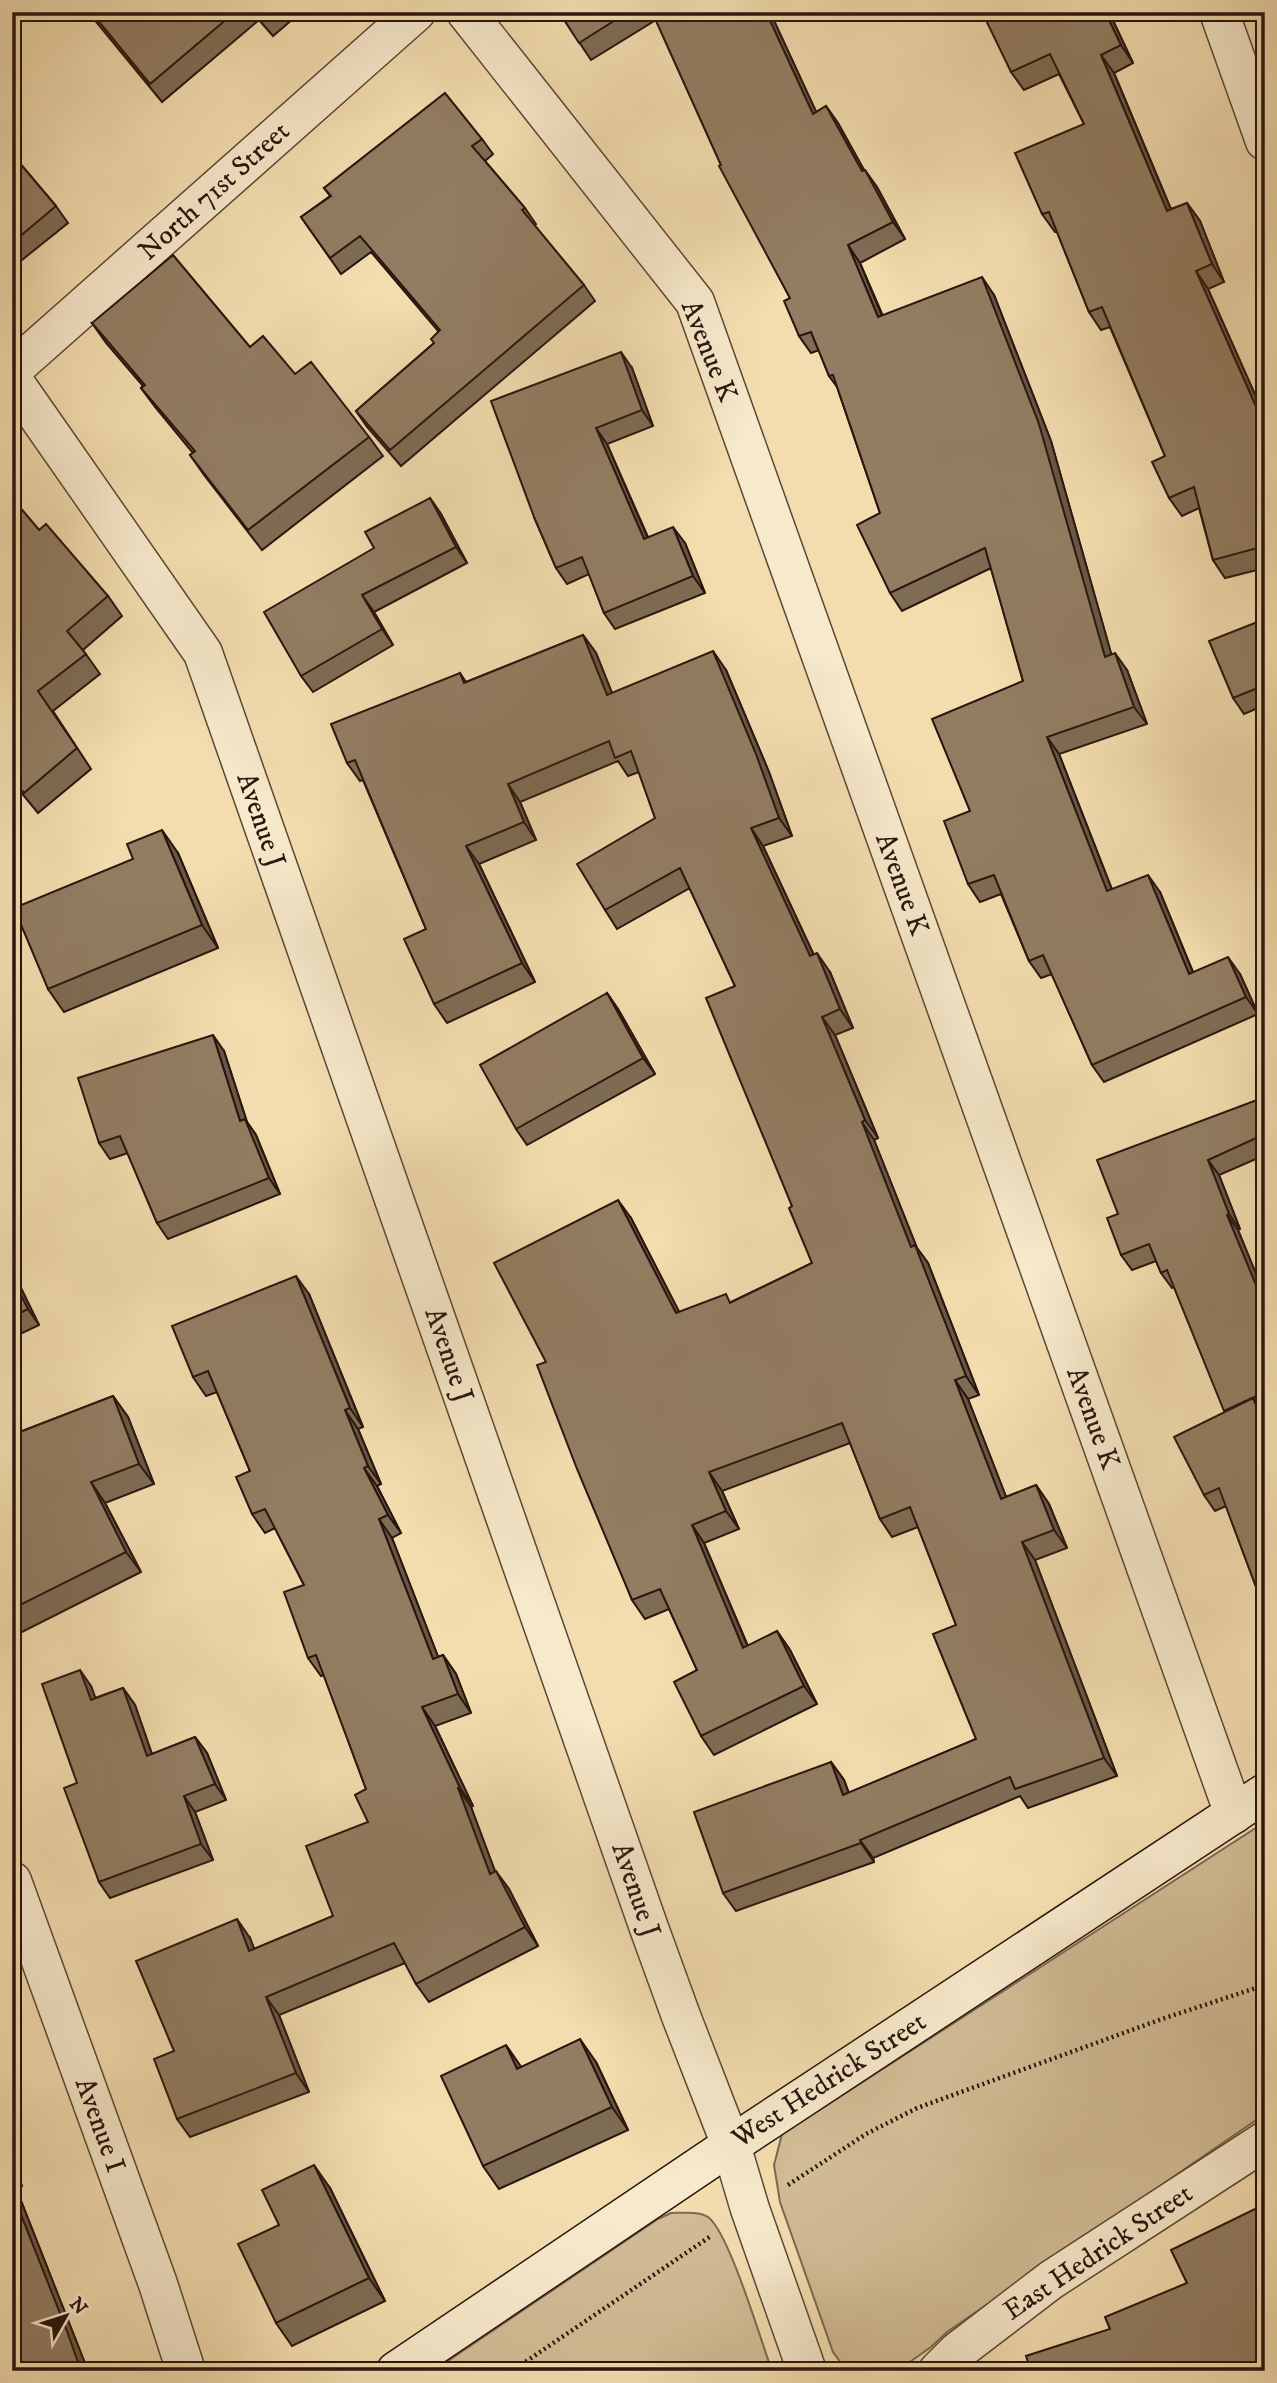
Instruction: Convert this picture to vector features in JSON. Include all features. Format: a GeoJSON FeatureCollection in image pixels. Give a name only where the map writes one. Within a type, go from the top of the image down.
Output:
{"type":"FeatureCollection","features":[{"type":"Feature","properties":{"kind":"street","name":"North 71st Street"},"geometry":{"type":"LineString","coordinates":[[12,370],[416,12]]}},
{"type":"Feature","properties":{"kind":"street","name":"Avenue K"},"geometry":{"type":"LineString","coordinates":[[466,12],[695,302],[1234,1814]]}},
{"type":"Feature","properties":{"kind":"street"},"geometry":{"type":"LineString","coordinates":[[1219,12],[1265,141]]}},
{"type":"Feature","properties":{"kind":"street","name":"Avenue J"},"geometry":{"type":"LineString","coordinates":[[12,379],[203,653],[676,2003],[731,2145],[750,2209],[807,2371]]}},
{"type":"Feature","properties":{"kind":"street","name":"West Hedrick Street"},"geometry":{"type":"LineString","coordinates":[[396,2371],[731,2145],[1265,1793]]}},
{"type":"Feature","properties":{"kind":"street","name":"Avenue I"},"geometry":{"type":"LineString","coordinates":[[12,1881],[158,2284],[186,2371]]}},
{"type":"Feature","properties":{"kind":"street","name":"East Hedrick Street"},"geometry":{"type":"LineString","coordinates":[[938,2371],[958,2351],[1051,2280],[1265,2141]]}},
{"type":"Feature","properties":{"kind":"path"},"geometry":{"type":"LineString","coordinates":[[794,2181],[866,2134],[917,2108],[1162,2019],[1265,1985]]}},
{"type":"Feature","properties":{"kind":"path"},"geometry":{"type":"LineString","coordinates":[[512,2371],[705,2240]]}},
{"type":"Feature","properties":{"kind":"shaded area"},"geometry":{"type":"Polygon","coordinates":[[[1265,1822],[1265,2114],[947,2332],[897,2371],[847,2371],[833,2352],[780,2202],[774,2165],[782,2134],[1265,1822]]]}},
{"type":"Feature","properties":{"kind":"shaded area"},"geometry":{"type":"Polygon","coordinates":[[[671,2213],[704,2215],[716,2227],[735,2264],[772,2371],[433,2371],[658,2219],[671,2213]]]}},
{"type":"Feature","properties":{"kind":"building"},"geometry":{"type":"Polygon","coordinates":[[[91,12],[235,12],[150,84],[91,12]]]}},
{"type":"Feature","properties":{"kind":"building"},"geometry":{"type":"Polygon","coordinates":[[[255,12],[268,12],[261,18],[255,12]]]}},
{"type":"Feature","properties":{"kind":"building"},"geometry":{"type":"Polygon","coordinates":[[[559,12],[628,12],[579,43],[559,12]]]}},
{"type":"Feature","properties":{"kind":"building"},"geometry":{"type":"Polygon","coordinates":[[[652,12],[766,12],[813,114],[826,106],[893,222],[848,245],[878,317],[982,277],[1039,424],[1105,657],[1115,653],[1134,707],[1047,737],[1107,891],[1148,875],[1189,974],[1228,957],[1246,997],[1092,1065],[1043,955],[1029,961],[994,875],[968,884],[944,821],[970,811],[932,719],[1023,681],[985,548],[890,593],[857,525],[880,513],[833,375],[829,376],[811,332],[799,336],[784,301],[790,298],[719,166],[721,165],[652,12]]]}},
{"type":"Feature","properties":{"kind":"building"},"geometry":{"type":"Polygon","coordinates":[[[982,12],[1105,12],[1121,45],[1101,55],[1167,211],[1187,203],[1212,264],[1196,271],[1265,427],[1265,546],[1213,560],[1194,487],[1169,498],[1152,462],[1165,456],[1102,307],[1089,312],[1049,212],[1042,214],[1015,153],[1084,124],[1050,54],[1011,72],[982,12]]]}},
{"type":"Feature","properties":{"kind":"building"},"geometry":{"type":"Polygon","coordinates":[[[445,93],[482,139],[472,146],[525,208],[522,210],[584,285],[390,450],[356,411],[434,343],[431,339],[440,330],[360,236],[330,258],[301,217],[331,196],[324,188],[445,93]]]}},
{"type":"Feature","properties":{"kind":"building"},"geometry":{"type":"Polygon","coordinates":[[[12,154],[56,206],[12,243],[12,154]]]}},
{"type":"Feature","properties":{"kind":"building"},"geometry":{"type":"Polygon","coordinates":[[[173,255],[250,347],[263,336],[295,374],[311,362],[369,437],[248,530],[190,455],[195,451],[141,388],[145,385],[92,323],[173,255]]]}},
{"type":"Feature","properties":{"kind":"building"},"geometry":{"type":"Polygon","coordinates":[[[621,352],[642,410],[596,428],[644,539],[673,527],[693,576],[604,613],[582,557],[556,568],[491,401],[621,352]]]}},
{"type":"Feature","properties":{"kind":"building"},"geometry":{"type":"Polygon","coordinates":[[[12,498],[39,530],[46,524],[108,596],[67,631],[86,654],[38,691],[77,748],[24,793],[12,778],[12,498]]]}},
{"type":"Feature","properties":{"kind":"building"},"geometry":{"type":"Polygon","coordinates":[[[430,498],[456,547],[362,595],[382,629],[301,676],[264,612],[374,548],[365,532],[430,498]]]}},
{"type":"Feature","properties":{"kind":"building"},"geometry":{"type":"Polygon","coordinates":[[[1265,619],[1265,685],[1233,698],[1209,641],[1265,619]]]}},
{"type":"Feature","properties":{"kind":"building"},"geometry":{"type":"Polygon","coordinates":[[[583,635],[607,695],[713,651],[756,754],[779,818],[751,828],[810,956],[817,953],[840,1009],[822,1017],[865,1120],[862,1122],[911,1247],[915,1245],[966,1376],[955,1380],[1001,1499],[1036,1485],[1054,1530],[1022,1542],[1104,1758],[1015,1789],[1010,1777],[860,1840],[861,1843],[723,1893],[694,1812],[831,1762],[843,1795],[976,1739],[933,1634],[956,1625],[910,1507],[880,1519],[842,1423],[709,1472],[726,1511],[692,1525],[743,1648],[777,1631],[804,1686],[701,1736],[674,1682],[697,1670],[660,1589],[632,1600],[537,1365],[546,1362],[494,1263],[618,1200],[676,1313],[726,1294],[730,1303],[812,1263],[789,1208],[792,1206],[706,998],[735,986],[680,868],[605,910],[577,864],[655,818],[631,751],[615,758],[609,741],[508,784],[524,822],[466,846],[522,963],[434,1004],[404,939],[426,929],[355,760],[347,763],[331,724],[460,673],[464,683],[583,635]]]}},
{"type":"Feature","properties":{"kind":"building"},"geometry":{"type":"Polygon","coordinates":[[[162,830],[202,925],[48,989],[14,908],[133,859],[127,844],[162,830]]]}},
{"type":"Feature","properties":{"kind":"building"},"geometry":{"type":"Polygon","coordinates":[[[607,993],[643,1058],[516,1129],[480,1065],[607,993]]]}},
{"type":"Feature","properties":{"kind":"building"},"geometry":{"type":"Polygon","coordinates":[[[213,1035],[240,1121],[245,1119],[269,1178],[157,1223],[120,1136],[99,1143],[78,1078],[213,1035]]]}},
{"type":"Feature","properties":{"kind":"building"},"geometry":{"type":"Polygon","coordinates":[[[1265,1097],[1265,1134],[1208,1160],[1229,1214],[1227,1215],[1265,1307],[1265,1392],[1224,1411],[1167,1270],[1161,1273],[1149,1244],[1121,1255],[1107,1218],[1118,1214],[1097,1160],[1265,1097]]]}},
{"type":"Feature","properties":{"kind":"building"},"geometry":{"type":"Polygon","coordinates":[[[296,1276],[350,1408],[345,1410],[368,1466],[364,1468],[388,1515],[379,1519],[433,1659],[443,1655],[458,1694],[422,1707],[460,1788],[490,1874],[496,1871],[525,1927],[416,1984],[394,1943],[266,1997],[296,2073],[177,2119],[154,2059],[174,2051],[136,1961],[237,1919],[249,1951],[333,1916],[306,1846],[368,1822],[355,1795],[366,1789],[316,1655],[308,1658],[284,1592],[304,1585],[265,1509],[252,1514],[236,1477],[250,1471],[208,1371],[193,1377],[172,1326],[296,1276]]]}},
{"type":"Feature","properties":{"kind":"building"},"geometry":{"type":"Polygon","coordinates":[[[12,1278],[28,1309],[12,1317],[12,1278]]]}},
{"type":"Feature","properties":{"kind":"building"},"geometry":{"type":"Polygon","coordinates":[[[113,1396],[139,1464],[91,1482],[126,1552],[12,1609],[12,1435],[113,1396]]]}},
{"type":"Feature","properties":{"kind":"building"},"geometry":{"type":"Polygon","coordinates":[[[1253,1398],[1265,1426],[1265,1617],[1219,1488],[1204,1495],[1174,1437],[1253,1398]]]}},
{"type":"Feature","properties":{"kind":"building"},"geometry":{"type":"Polygon","coordinates":[[[80,1670],[91,1700],[123,1688],[147,1756],[195,1737],[215,1784],[184,1796],[201,1844],[99,1882],[64,1788],[77,1783],[42,1684],[80,1670]]]}},
{"type":"Feature","properties":{"kind":"building"},"geometry":{"type":"Polygon","coordinates":[[[580,2039],[612,2107],[483,2166],[441,2076],[506,2045],[517,2069],[580,2039]]]}},
{"type":"Feature","properties":{"kind":"building"},"geometry":{"type":"Polygon","coordinates":[[[314,2165],[369,2278],[276,2323],[238,2244],[279,2225],[262,2190],[314,2165]]]}},
{"type":"Feature","properties":{"kind":"building"},"geometry":{"type":"Polygon","coordinates":[[[12,2192],[67,2331],[81,2371],[12,2371],[12,2192]]]}},
{"type":"Feature","properties":{"kind":"building"},"geometry":{"type":"Polygon","coordinates":[[[1265,2204],[1265,2371],[1031,2371],[1026,2356],[1110,2329],[1105,2317],[1187,2283],[1171,2250],[1265,2204]]]}}]}
